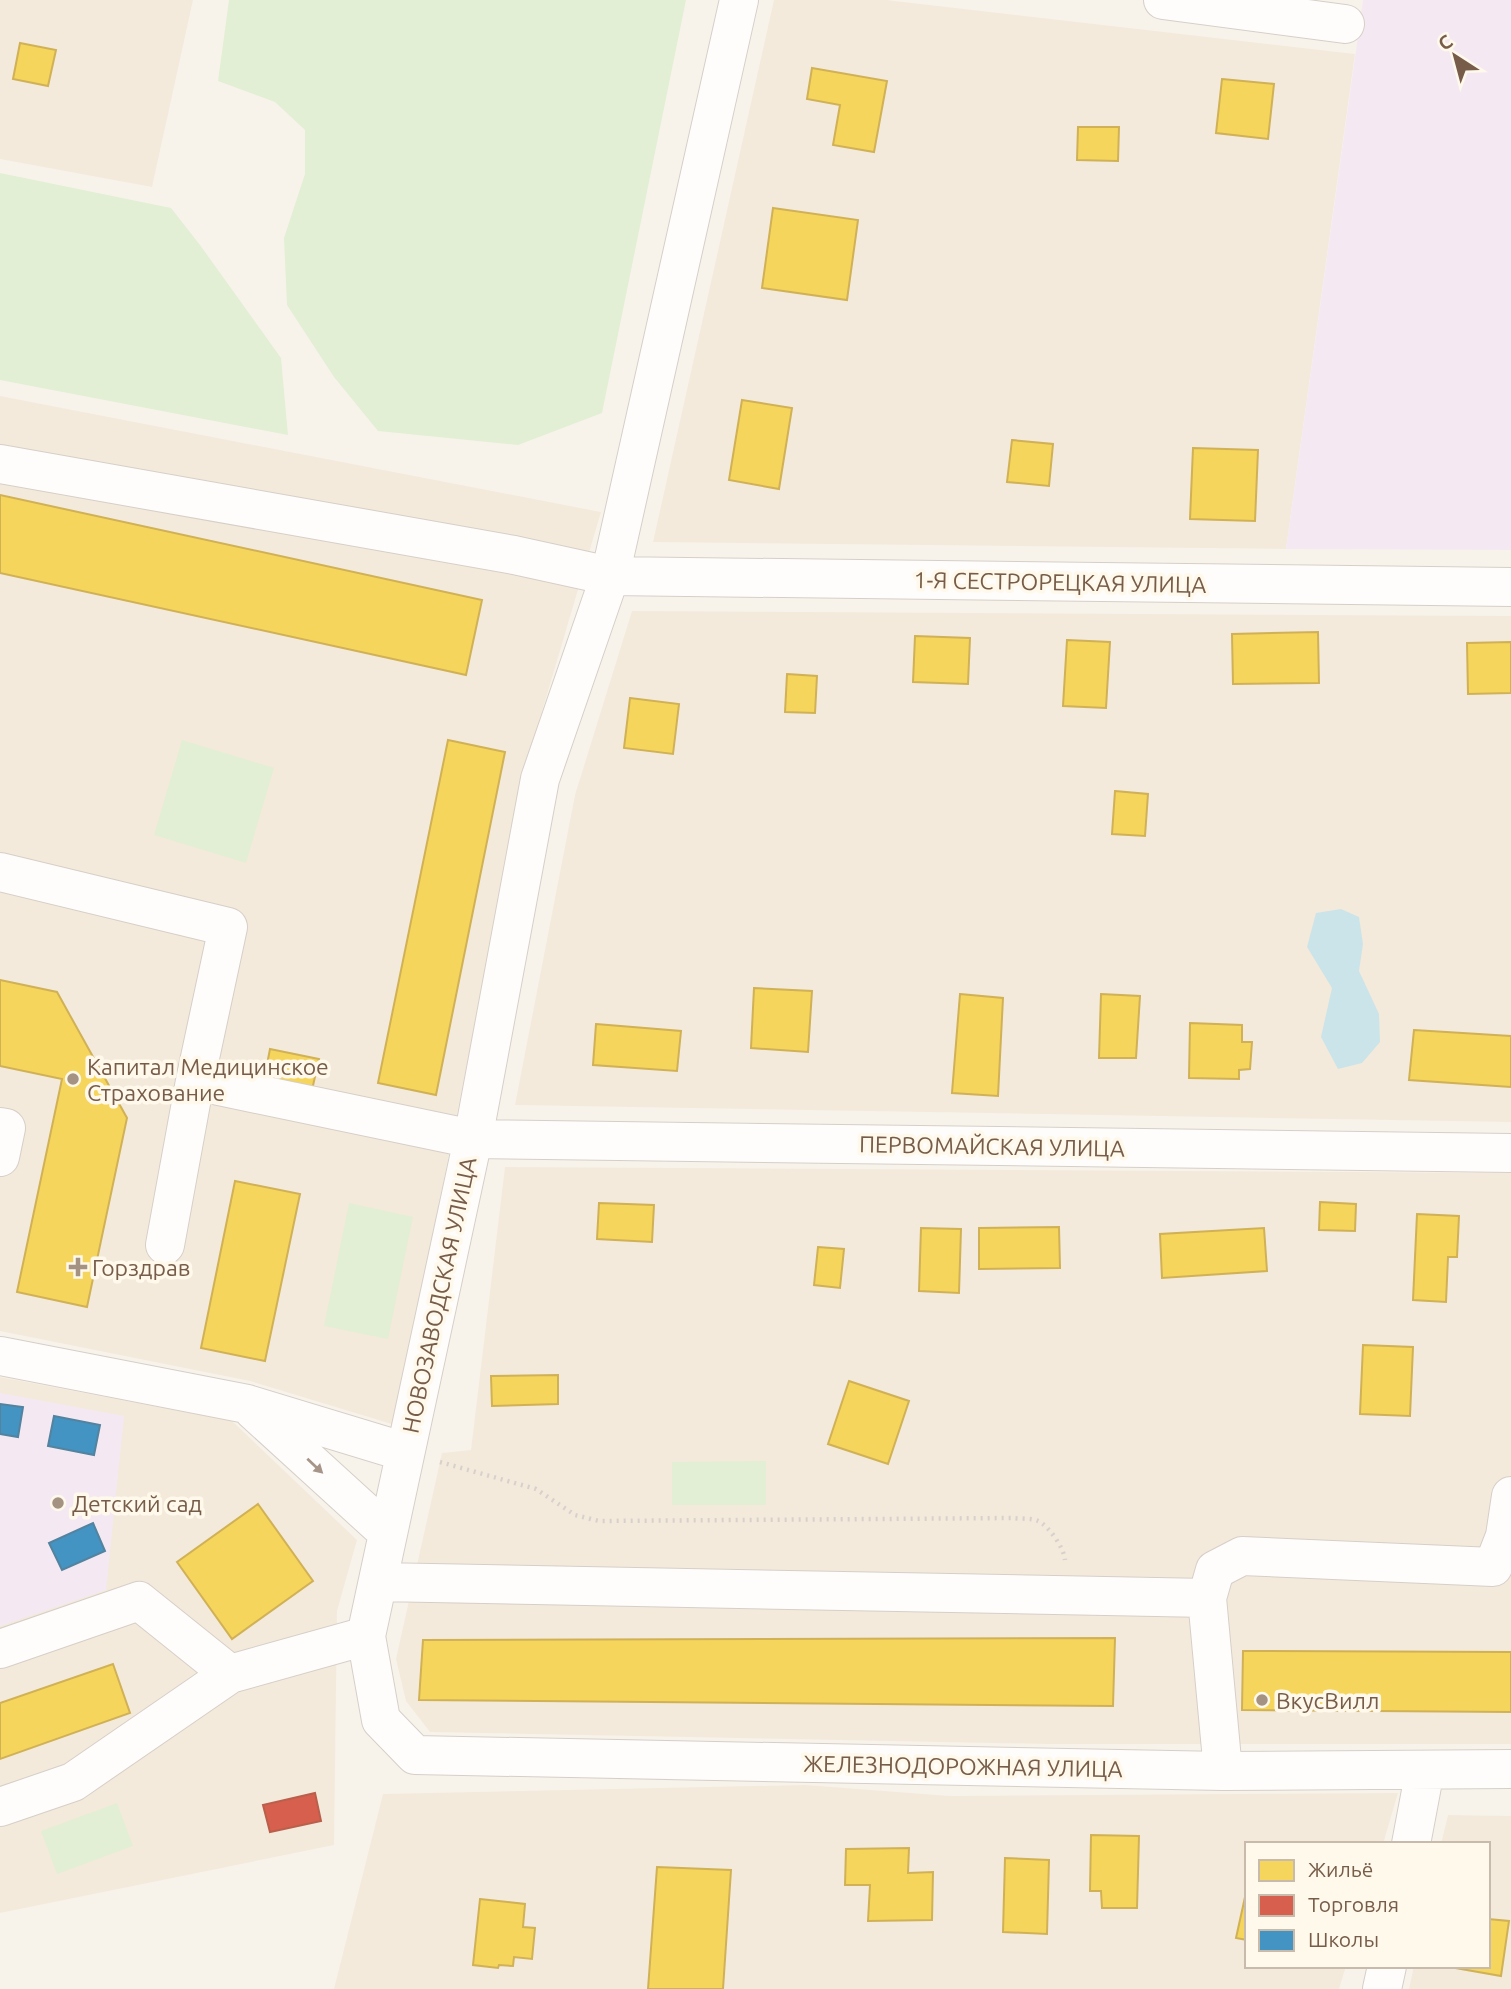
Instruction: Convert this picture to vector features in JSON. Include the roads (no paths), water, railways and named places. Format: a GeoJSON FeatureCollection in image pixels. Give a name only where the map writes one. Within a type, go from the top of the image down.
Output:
{"type":"FeatureCollection","features":[{"type":"Feature","properties":{"kind":"street","name":"НОВОЗАВОДСКАЯ УЛИЦА"},"geometry":{"type":"LineString","coordinates":[[415,1755],[381,1720],[366,1636],[473,1139],[540,779],[610,576],[739,0]]}},
{"type":"Feature","properties":{"kind":"street"},"geometry":{"type":"LineString","coordinates":[[1163,0],[1345,24]]}},
{"type":"Feature","properties":{"kind":"street","name":"1-Я СЕСТРОРЕЦКАЯ УЛИЦА"},"geometry":{"type":"LineString","coordinates":[[0,464],[514,555],[610,576],[1511,587]]}},
{"type":"Feature","properties":{"kind":"street"},"geometry":{"type":"LineString","coordinates":[[0,872],[228,927],[195,1080],[165,1245]]}},
{"type":"Feature","properties":{"kind":"street","name":"ПЕРВОМАЙСКАЯ УЛИЦА"},"geometry":{"type":"LineString","coordinates":[[195,1080],[473,1139],[1511,1153]]}},
{"type":"Feature","properties":{"kind":"street"},"geometry":{"type":"LineString","coordinates":[[0,1127],[6,1128],[0,1157]]}},
{"type":"Feature","properties":{"kind":"street","name":"НОВОЗАВОДСКАЯ УЛИЦА"},"geometry":{"type":"LineString","coordinates":[[0,1356],[247,1404],[405,1451]]}},
{"type":"Feature","properties":{"kind":"street"},"geometry":{"type":"LineString","coordinates":[[247,1404],[388,1533]]}},
{"type":"Feature","properties":{"kind":"street"},"geometry":{"type":"LineString","coordinates":[[1223,1771],[1207,1598],[1215,1570],[1242,1556],[1502,1567],[1511,1496]]}},
{"type":"Feature","properties":{"kind":"street"},"geometry":{"type":"LineString","coordinates":[[378,1582],[1207,1598]]}},
{"type":"Feature","properties":{"kind":"street"},"geometry":{"type":"LineString","coordinates":[[0,1649],[139,1601],[230,1674]]}},
{"type":"Feature","properties":{"kind":"street"},"geometry":{"type":"LineString","coordinates":[[0,1807],[73,1782],[230,1674],[366,1636]]}},
{"type":"Feature","properties":{"kind":"street","name":"ЖЕЛЕЗНОДОРОЖНАЯ УЛИЦА"},"geometry":{"type":"LineString","coordinates":[[415,1755],[1223,1771],[1511,1769]]}},
{"type":"Feature","properties":{"kind":"street"},"geometry":{"type":"LineString","coordinates":[[1411,1842],[1425,1770]]}},
{"type":"Feature","properties":{"kind":"street"},"geometry":{"type":"LineString","coordinates":[[1382,1989],[1387,1968]]}},
{"type":"Feature","properties":{"kind":"water"},"geometry":{"type":"Polygon","coordinates":[[[1341,909],[1359,917],[1363,944],[1359,971],[1379,1014],[1380,1042],[1362,1063],[1338,1069],[1321,1037],[1332,988],[1307,947],[1316,913],[1341,909]]]}},
{"type":"Feature","properties":{"kind":"place","name":"Капитал Медицинское Страхование"},"geometry":{"type":"Point","coordinates":[73,1079]}},
{"type":"Feature","properties":{"kind":"place","name":"Горздрав"},"geometry":{"type":"Point","coordinates":[78,1267]}},
{"type":"Feature","properties":{"kind":"place","name":"Детский сад"},"geometry":{"type":"Point","coordinates":[58,1503]}},
{"type":"Feature","properties":{"kind":"place","name":"ВкусВилл"},"geometry":{"type":"Point","coordinates":[1262,1700]}}]}
